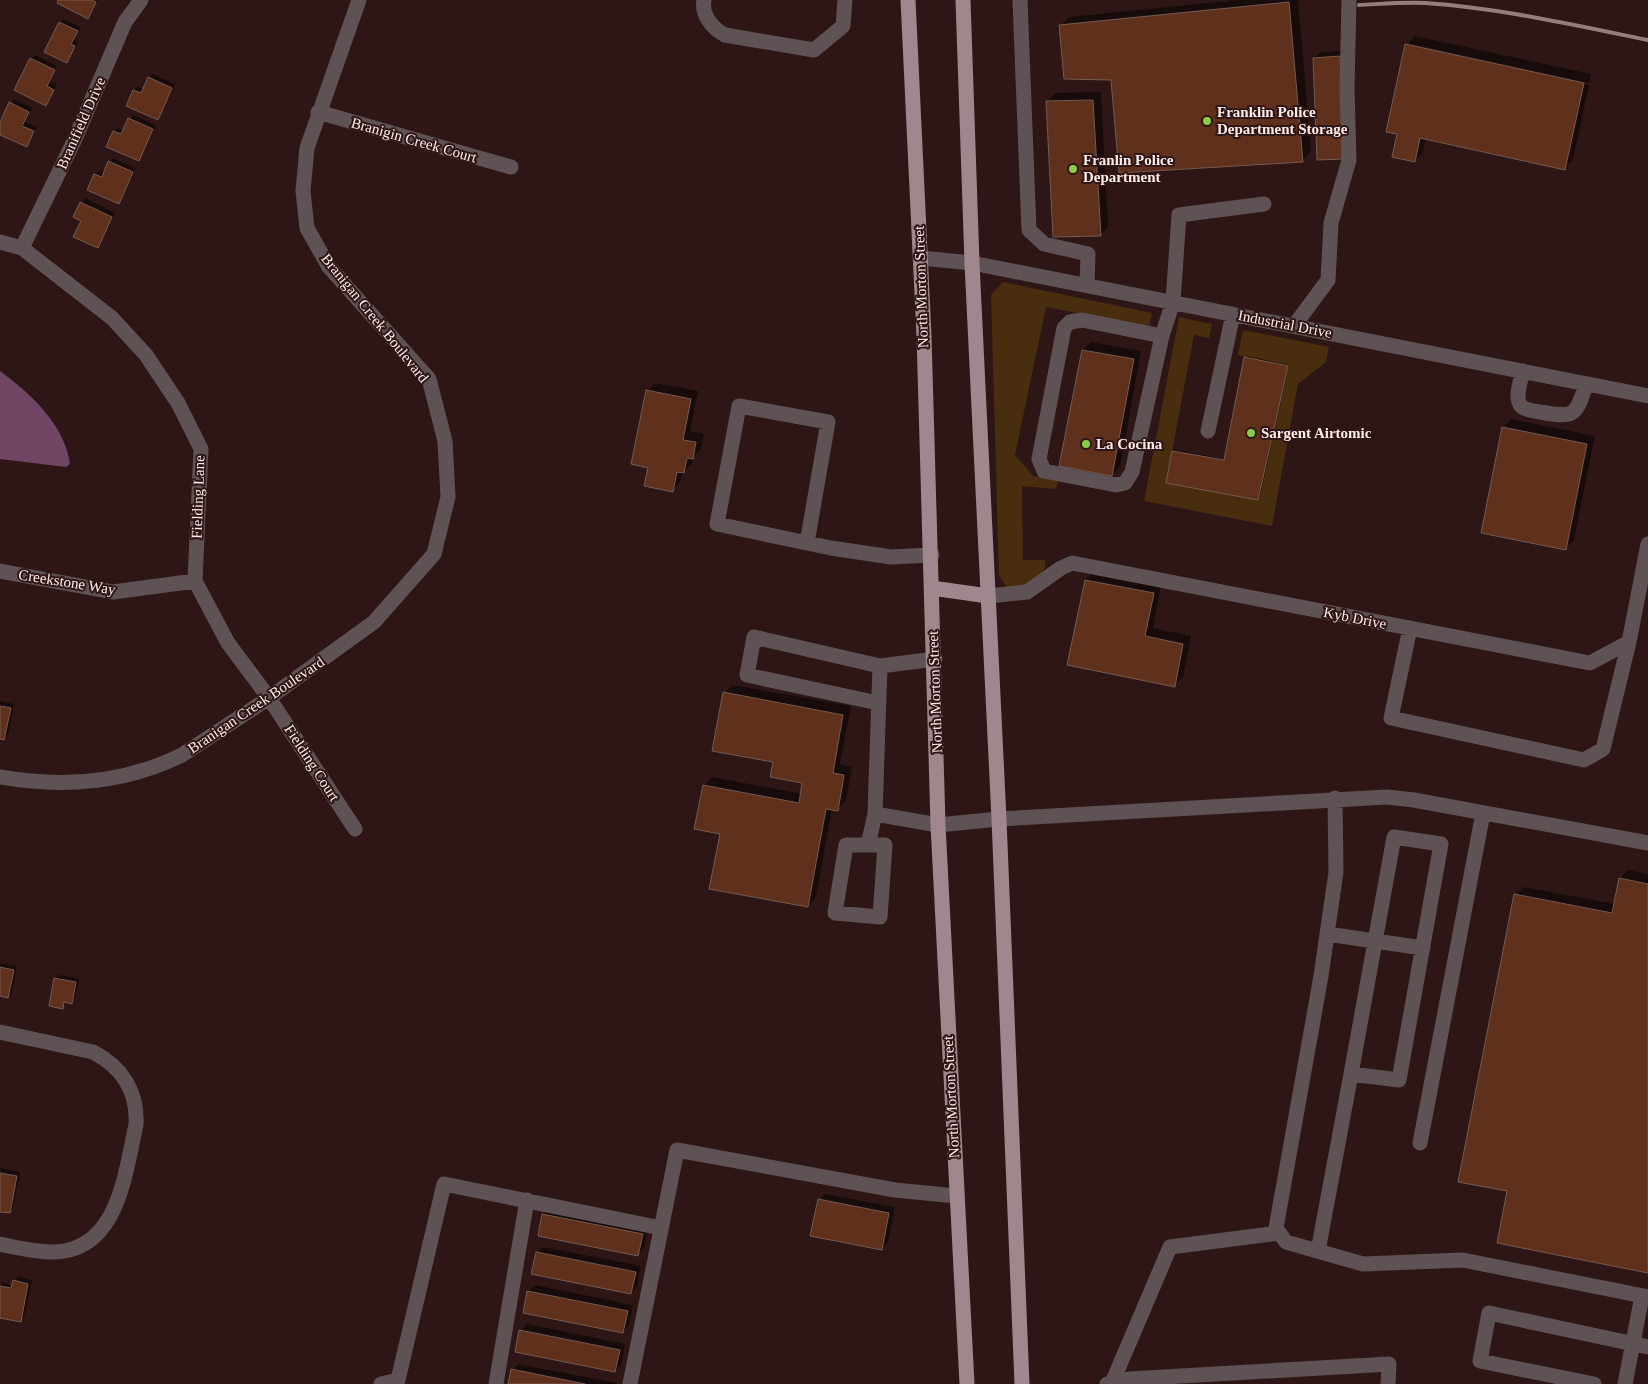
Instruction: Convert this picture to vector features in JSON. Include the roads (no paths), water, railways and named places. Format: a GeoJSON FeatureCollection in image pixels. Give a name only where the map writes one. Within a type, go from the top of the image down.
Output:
{"type":"FeatureCollection","features":[{"type":"Feature","properties":{"kind":"main road","name":"North Morton Street"},"geometry":{"type":"LineString","coordinates":[[908,0],[921,258],[932,554],[938,825],[967,1384]]}},
{"type":"Feature","properties":{"kind":"main road"},"geometry":{"type":"LineString","coordinates":[[963,0],[972,263],[999,819],[1022,1384]]}},
{"type":"Feature","properties":{"kind":"main road"},"geometry":{"type":"LineString","coordinates":[[932,588],[988,596]]}},
{"type":"Feature","properties":{"kind":"street","name":"Branifield Drive"},"geometry":{"type":"LineString","coordinates":[[22,248],[74,140],[125,22],[141,0]]}},
{"type":"Feature","properties":{"kind":"street","name":"Branigan Creek Boulevard"},"geometry":{"type":"LineString","coordinates":[[0,776],[36,782],[67,783],[104,780],[127,775],[182,755],[269,698],[374,622],[434,554],[448,497],[445,441],[429,379],[329,267],[307,228],[303,191],[307,148],[318,112],[360,0]]}},
{"type":"Feature","properties":{"kind":"street"},"geometry":{"type":"LineString","coordinates":[[704,0],[703,6],[707,17],[716,30],[725,35],[814,50],[843,26],[846,0]]}},
{"type":"Feature","properties":{"kind":"street"},"geometry":{"type":"LineString","coordinates":[[1020,0],[1029,230],[1044,244],[1088,254],[1087,285]]}},
{"type":"Feature","properties":{"kind":"street"},"geometry":{"type":"LineString","coordinates":[[1294,326],[1328,280],[1331,223],[1349,160],[1347,88],[1349,0]]}},
{"type":"Feature","properties":{"kind":"street","name":"Branigin Creek Court"},"geometry":{"type":"LineString","coordinates":[[318,112],[511,167]]}},
{"type":"Feature","properties":{"kind":"street"},"geometry":{"type":"LineString","coordinates":[[1162,336],[1082,320],[1070,322],[1064,328],[1040,459],[1044,471],[1116,486],[1126,483],[1132,472],[1162,336],[1173,302],[1180,215],[1264,204]]}},
{"type":"Feature","properties":{"kind":"street","name":"Fielding Lane"},"geometry":{"type":"LineString","coordinates":[[0,242],[22,248],[112,318],[146,355],[178,403],[201,449],[195,581]]}},
{"type":"Feature","properties":{"kind":"street","name":"Industrial Drive"},"geometry":{"type":"LineString","coordinates":[[921,258],[972,263],[1648,396]]}},
{"type":"Feature","properties":{"kind":"street"},"geometry":{"type":"LineString","coordinates":[[1208,431],[1233,314]]}},
{"type":"Feature","properties":{"kind":"street"},"geometry":{"type":"LineString","coordinates":[[1523,371],[1518,398],[1521,406],[1536,411],[1562,416],[1572,414],[1579,408],[1586,384]]}},
{"type":"Feature","properties":{"kind":"street"},"geometry":{"type":"LineString","coordinates":[[807,543],[828,422],[739,406],[717,524],[807,543],[891,557],[932,554]]}},
{"type":"Feature","properties":{"kind":"street"},"geometry":{"type":"LineString","coordinates":[[1410,628],[1391,718],[1584,760],[1603,749],[1629,642],[1648,544]]}},
{"type":"Feature","properties":{"kind":"street","name":"Kyb Drive"},"geometry":{"type":"LineString","coordinates":[[988,596],[1027,592],[1061,568],[1072,563],[1590,663],[1629,642]]}},
{"type":"Feature","properties":{"kind":"street","name":"Creekstone Way"},"geometry":{"type":"LineString","coordinates":[[0,571],[113,592],[195,581]]}},
{"type":"Feature","properties":{"kind":"street"},"geometry":{"type":"LineString","coordinates":[[195,581],[228,644],[269,698]]}},
{"type":"Feature","properties":{"kind":"street"},"geometry":{"type":"LineString","coordinates":[[878,703],[747,675],[754,637],[880,666],[935,659]]}},
{"type":"Feature","properties":{"kind":"street"},"geometry":{"type":"LineString","coordinates":[[868,844],[875,814],[880,666]]}},
{"type":"Feature","properties":{"kind":"street","name":"Fielding Court"},"geometry":{"type":"LineString","coordinates":[[269,698],[355,829]]}},
{"type":"Feature","properties":{"kind":"street"},"geometry":{"type":"LineString","coordinates":[[875,814],[938,825],[999,819],[1335,798],[1387,797],[1648,843]]}},
{"type":"Feature","properties":{"kind":"street"},"geometry":{"type":"LineString","coordinates":[[1335,798],[1336,872],[1276,1228],[1286,1242],[1364,1264],[1463,1260],[1645,1296],[1632,1344],[1624,1384]]}},
{"type":"Feature","properties":{"kind":"street"},"geometry":{"type":"LineString","coordinates":[[1420,1143],[1483,813]]}},
{"type":"Feature","properties":{"kind":"street"},"geometry":{"type":"LineString","coordinates":[[1318,1251],[1394,837],[1441,844],[1399,1080],[1351,1074]]}},
{"type":"Feature","properties":{"kind":"street"},"geometry":{"type":"LineString","coordinates":[[868,844],[885,845],[880,917],[835,913],[846,845],[868,844]]}},
{"type":"Feature","properties":{"kind":"street"},"geometry":{"type":"LineString","coordinates":[[1327,934],[1422,948]]}},
{"type":"Feature","properties":{"kind":"street"},"geometry":{"type":"LineString","coordinates":[[0,1032],[93,1052],[104,1058],[123,1076],[130,1087],[136,1113],[118,1202],[111,1217],[101,1231],[86,1243],[71,1249],[55,1252],[35,1251],[0,1244]]}},
{"type":"Feature","properties":{"kind":"street"},"geometry":{"type":"LineString","coordinates":[[630,1384],[677,1150],[895,1190],[956,1196]]}},
{"type":"Feature","properties":{"kind":"street"},"geometry":{"type":"LineString","coordinates":[[381,1384],[398,1380],[444,1184],[661,1228]]}},
{"type":"Feature","properties":{"kind":"street"},"geometry":{"type":"LineString","coordinates":[[496,1384],[527,1200]]}},
{"type":"Feature","properties":{"kind":"street"},"geometry":{"type":"LineString","coordinates":[[1109,1383],[1170,1246],[1280,1233]]}},
{"type":"Feature","properties":{"kind":"street"},"geometry":{"type":"LineString","coordinates":[[1594,1384],[1480,1361],[1489,1313],[1648,1347]]}},
{"type":"Feature","properties":{"kind":"street"},"geometry":{"type":"LineString","coordinates":[[1109,1383],[1130,1379],[1389,1364],[1388,1384]]}},
{"type":"Feature","properties":{"kind":"railway"},"geometry":{"type":"LineString","coordinates":[[1359,5],[1400,3],[1453,5],[1537,18],[1648,40]]}},
{"type":"Feature","properties":{"kind":"place","name":"Franklin Police Department Storage"},"geometry":{"type":"Point","coordinates":[1207,121]}},
{"type":"Feature","properties":{"kind":"place","name":"Franlin Police Department"},"geometry":{"type":"Point","coordinates":[1073,169]}},
{"type":"Feature","properties":{"kind":"place","name":"Sargent Airtomic"},"geometry":{"type":"Point","coordinates":[1251,433]}},
{"type":"Feature","properties":{"kind":"place","name":"La Cocina"},"geometry":{"type":"Point","coordinates":[1086,444]}}]}
